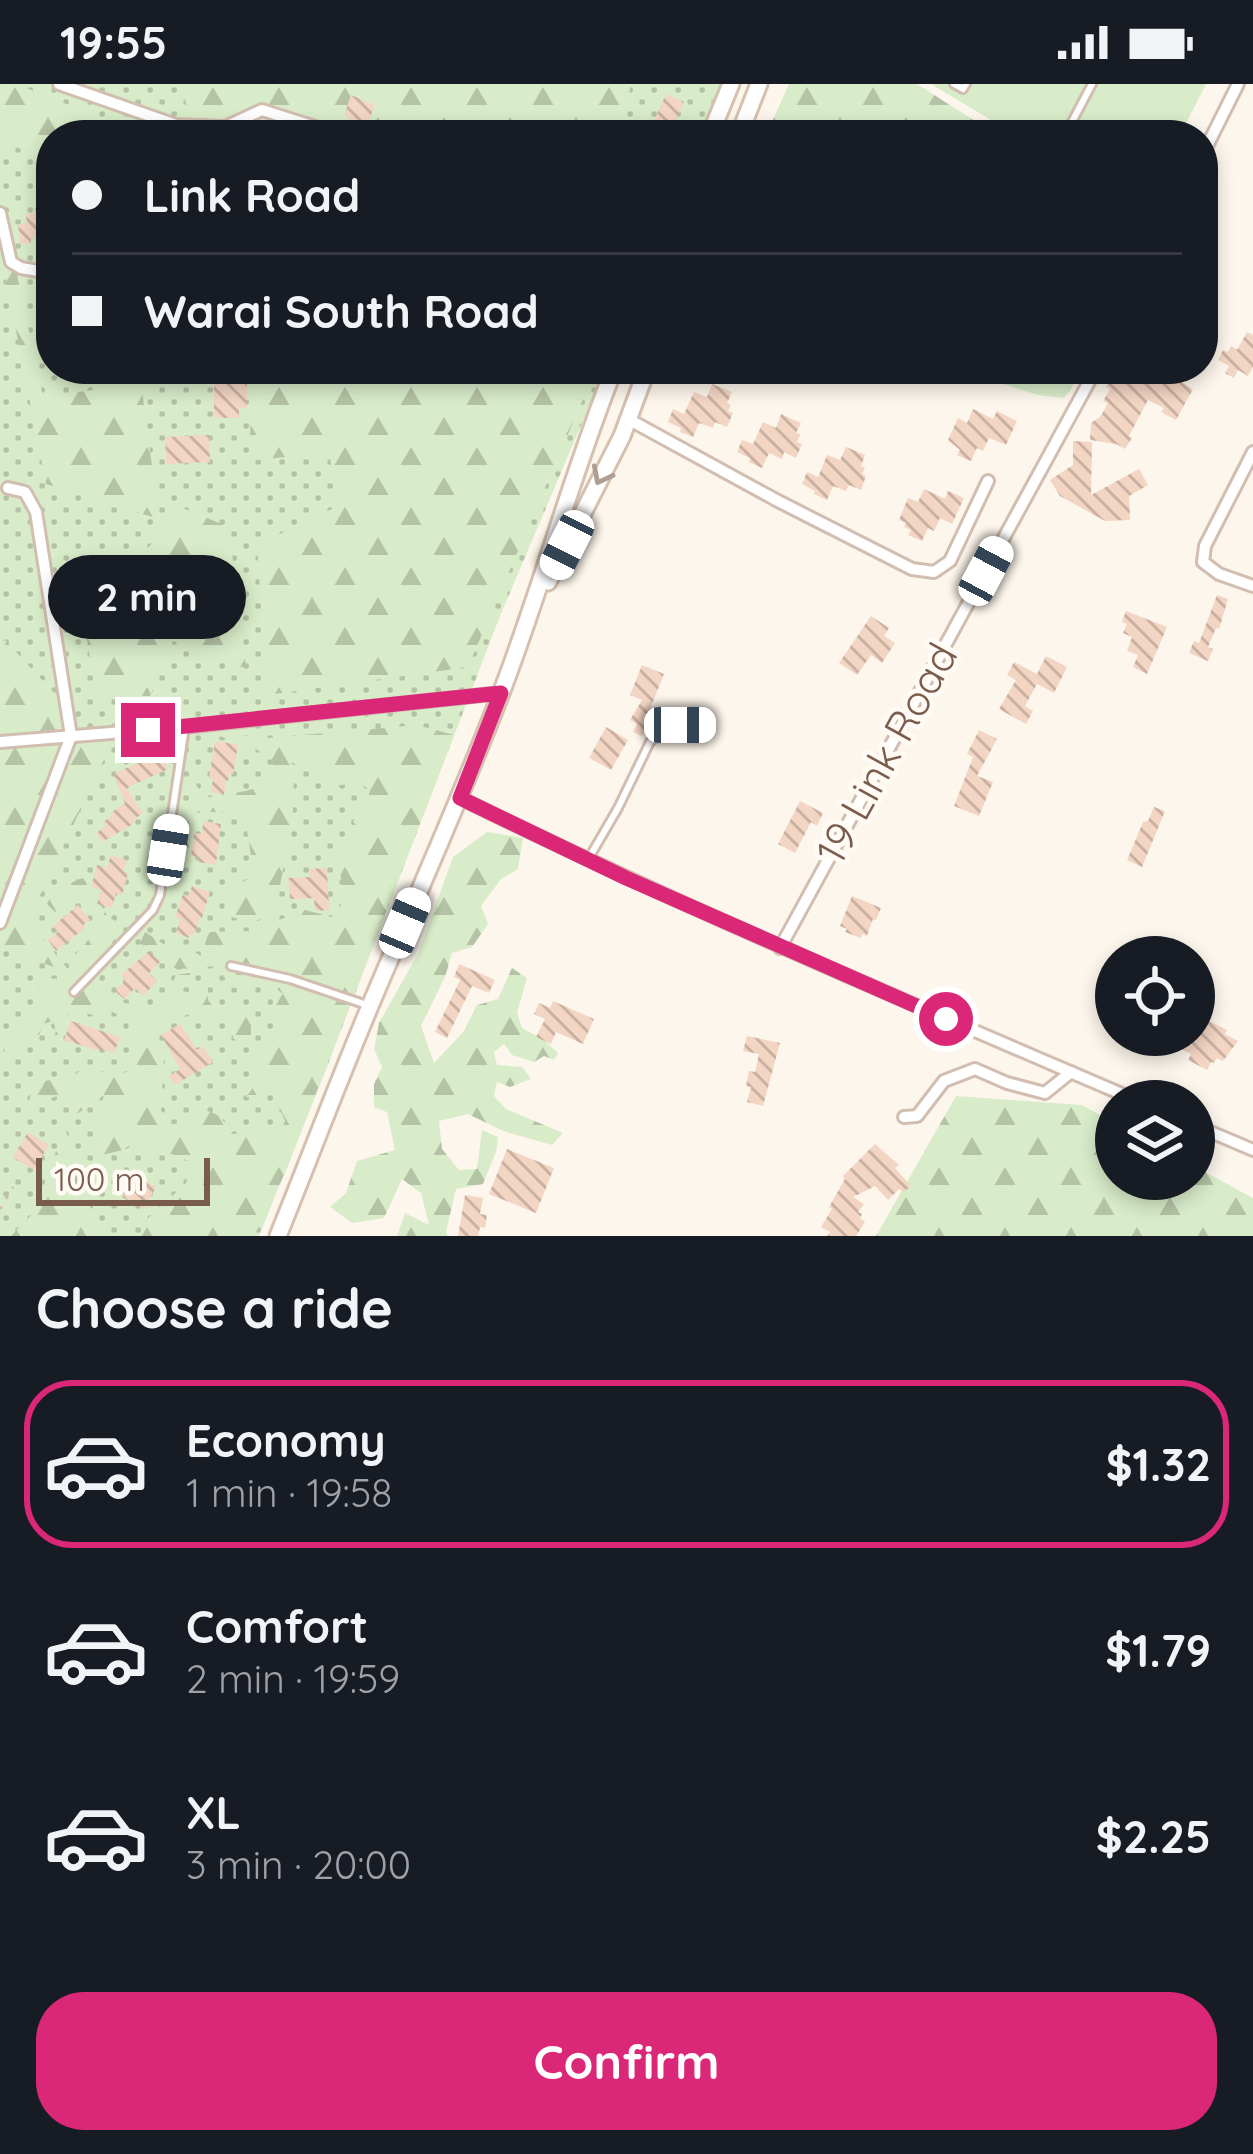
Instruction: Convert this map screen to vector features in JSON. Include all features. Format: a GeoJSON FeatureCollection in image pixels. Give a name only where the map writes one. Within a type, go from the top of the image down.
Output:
{"type":"FeatureCollection","features":[{"type":"Feature","properties":{"kind":"main road"},"geometry":{"type":"LineString","coordinates":[[716,120],[731,84]]}},
{"type":"Feature","properties":{"kind":"main road"},"geometry":{"type":"LineString","coordinates":[[745,120],[759,84]]}},
{"type":"Feature","properties":{"kind":"main road"},"geometry":{"type":"LineString","coordinates":[[278,1236],[501,693],[608,384]]}},
{"type":"Feature","properties":{"kind":"main road"},"geometry":{"type":"LineString","coordinates":[[530,617],[641,384]]}},
{"type":"Feature","properties":{"kind":"main road"},"geometry":{"type":"LineString","coordinates":[[598,408],[605,427],[628,420]]}},
{"type":"Feature","properties":{"kind":"street"},"geometry":{"type":"LineString","coordinates":[[59,84],[162,120]]}},
{"type":"Feature","properties":{"kind":"street"},"geometry":{"type":"LineString","coordinates":[[1218,124],[1238,84]]}},
{"type":"Feature","properties":{"kind":"street"},"geometry":{"type":"LineString","coordinates":[[240,120],[262,110],[293,120]]}},
{"type":"Feature","properties":{"kind":"street"},"geometry":{"type":"LineString","coordinates":[[0,213],[11,262],[36,270]]}},
{"type":"Feature","properties":{"kind":"street","name":"19 Link Road"},"geometry":{"type":"LineString","coordinates":[[780,948],[1088,384]]}},
{"type":"Feature","properties":{"kind":"street"},"geometry":{"type":"LineString","coordinates":[[628,420],[911,569],[934,572],[950,561],[988,481]]}},
{"type":"Feature","properties":{"kind":"street"},"geometry":{"type":"LineString","coordinates":[[1253,452],[1205,546],[1203,562],[1219,574],[1253,586]]}},
{"type":"Feature","properties":{"kind":"street"},"geometry":{"type":"LineString","coordinates":[[0,923],[71,736],[37,512],[25,492],[8,488]]}},
{"type":"Feature","properties":{"kind":"street"},"geometry":{"type":"LineString","coordinates":[[0,742],[501,693]]}},
{"type":"Feature","properties":{"kind":"street"},"geometry":{"type":"LineString","coordinates":[[460,798],[780,948],[1095,1082]]}},
{"type":"Feature","properties":{"kind":"street"},"geometry":{"type":"LineString","coordinates":[[904,1117],[917,1116],[944,1081],[975,1069],[1045,1093],[1071,1072]]}},
{"type":"Feature","properties":{"kind":"street"},"geometry":{"type":"LineString","coordinates":[[1215,1134],[1253,1150]]}},
{"type":"Feature","properties":{"kind":"lane"},"geometry":{"type":"LineString","coordinates":[[954,84],[963,89],[966,84]]}},
{"type":"Feature","properties":{"kind":"lane"},"geometry":{"type":"LineString","coordinates":[[1073,120],[1092,84]]}},
{"type":"Feature","properties":{"kind":"lane"},"geometry":{"type":"LineString","coordinates":[[588,861],[650,742],[680,725],[707,725]]}},
{"type":"Feature","properties":{"kind":"lane"},"geometry":{"type":"LineString","coordinates":[[74,992],[153,910],[160,895],[185,727]]}},
{"type":"Feature","properties":{"kind":"lane"},"geometry":{"type":"LineString","coordinates":[[231,966],[290,979],[370,1006]]}},
{"type":"Feature","properties":{"kind":"path"},"geometry":{"type":"LineString","coordinates":[[0,1209],[13,1187]]}},
{"type":"Feature","properties":{"kind":"green space"},"geometry":{"type":"Polygon","coordinates":[[[0,84],[723,84],[708,120],[36,120],[36,384],[599,384],[500,616],[259,1236],[0,1236],[0,84]]]}},
{"type":"Feature","properties":{"kind":"green space"},"geometry":{"type":"Polygon","coordinates":[[[0,84],[16,84],[106,120],[36,120],[36,157],[0,139],[0,84]]]}},
{"type":"Feature","properties":{"kind":"green space"},"geometry":{"type":"Polygon","coordinates":[[[171,84],[631,84],[623,120],[192,120],[181,88],[171,84]]]}},
{"type":"Feature","properties":{"kind":"green space"},"geometry":{"type":"Polygon","coordinates":[[[789,84],[917,84],[973,120],[773,120],[789,84]]]}},
{"type":"Feature","properties":{"kind":"green space"},"geometry":{"type":"Polygon","coordinates":[[[931,84],[1206,84],[1188,120],[991,120],[931,84]]]}},
{"type":"Feature","properties":{"kind":"green space"},"geometry":{"type":"Polygon","coordinates":[[[0,194],[36,364],[36,384],[40,384],[43,397],[141,384],[159,519],[46,484],[0,248],[0,194]]]}},
{"type":"Feature","properties":{"kind":"green space"},"geometry":{"type":"Polygon","coordinates":[[[252,384],[590,384],[468,667],[267,695],[257,545],[338,506],[329,452],[249,461],[252,384]]]}},
{"type":"Feature","properties":{"kind":"green space"},"geometry":{"type":"Polygon","coordinates":[[[1003,384],[1074,384],[1064,398],[1003,384]]]}},
{"type":"Feature","properties":{"kind":"green space"},"geometry":{"type":"Polygon","coordinates":[[[180,507],[229,527],[246,668],[206,658],[173,641],[150,696],[96,696],[86,633],[141,597],[148,548],[180,507]]]}},
{"type":"Feature","properties":{"kind":"green space"},"geometry":{"type":"Polygon","coordinates":[[[5,640],[108,751],[28,921],[71,973],[4,949],[0,959],[0,646],[5,640]]]}},
{"type":"Feature","properties":{"kind":"green space"},"geometry":{"type":"Polygon","coordinates":[[[417,725],[454,735],[286,1171],[254,1236],[141,1236],[146,1220],[186,1183],[193,1163],[167,1152],[143,1159],[140,1137],[123,1150],[97,1156],[104,1095],[77,1114],[61,1095],[28,1105],[34,1082],[70,1078],[87,1066],[116,1077],[134,1068],[127,1020],[109,1010],[95,1016],[72,1008],[51,1048],[56,1031],[53,1021],[43,1024],[35,1045],[22,1044],[5,1054],[2,1035],[16,1022],[34,1017],[41,1005],[38,978],[70,979],[79,970],[72,958],[93,929],[89,906],[73,897],[55,912],[47,904],[54,890],[83,878],[107,915],[122,927],[103,957],[99,981],[124,1003],[154,1007],[166,997],[176,975],[195,972],[183,991],[193,994],[201,979],[208,982],[208,1000],[215,1009],[241,1008],[251,1017],[251,1034],[242,1045],[233,1038],[235,1025],[225,1018],[217,1027],[207,1026],[200,1010],[156,1033],[149,1031],[154,1050],[164,1058],[161,1110],[169,1125],[184,1122],[192,1109],[216,1115],[231,1134],[254,1132],[259,1125],[281,1130],[285,1121],[274,1093],[246,1097],[258,1081],[249,1078],[259,1042],[277,1045],[278,1020],[270,1022],[268,1013],[283,993],[271,986],[268,1002],[261,1005],[263,983],[232,988],[237,981],[223,977],[240,969],[243,959],[233,956],[214,966],[178,970],[164,951],[140,944],[145,932],[165,945],[172,938],[201,956],[209,932],[250,931],[305,910],[336,918],[344,897],[335,840],[364,831],[351,824],[366,806],[370,790],[360,784],[339,785],[291,762],[292,819],[276,914],[252,922],[223,915],[227,891],[250,878],[245,821],[230,813],[198,811],[182,827],[195,782],[203,798],[246,791],[270,783],[273,761],[249,744],[203,732],[268,738],[417,725]]]}},
{"type":"Feature","properties":{"kind":"green space"},"geometry":{"type":"Polygon","coordinates":[[[487,832],[523,838],[518,869],[501,879],[481,906],[488,924],[472,947],[452,953],[421,1026],[434,1063],[464,1031],[477,1005],[498,999],[512,968],[527,978],[517,1013],[522,1028],[558,1053],[554,1060],[544,1056],[534,1062],[512,1055],[504,1044],[494,1052],[497,1065],[522,1067],[531,1079],[510,1087],[497,1082],[494,1096],[506,1109],[563,1133],[552,1145],[503,1131],[468,1114],[439,1121],[442,1149],[459,1170],[477,1169],[482,1130],[498,1137],[496,1152],[483,1184],[456,1189],[448,1236],[397,1236],[405,1213],[429,1225],[421,1193],[402,1179],[384,1218],[352,1223],[330,1207],[346,1193],[357,1161],[395,1150],[387,1112],[374,1107],[374,1084],[382,1067],[374,1049],[379,1023],[418,954],[453,857],[487,832]]]}},
{"type":"Feature","properties":{"kind":"green space"},"geometry":{"type":"Polygon","coordinates":[[[956,1096],[1082,1105],[1095,1112],[1095,1200],[1215,1200],[1215,1177],[1253,1198],[1253,1236],[876,1236],[956,1096]]]}},
{"type":"Feature","properties":{"kind":"green space"},"geometry":{"type":"Polygon","coordinates":[[[64,1127],[85,1173],[95,1236],[11,1236],[37,1209],[64,1127]]]}},
{"type":"Feature","properties":{"kind":"building"},"geometry":{"type":"Polygon","coordinates":[[[666,94],[684,102],[676,120],[654,120],[666,94]]]}},
{"type":"Feature","properties":{"kind":"building"},"geometry":{"type":"Polygon","coordinates":[[[351,95],[375,105],[369,120],[348,120],[344,115],[351,95]]]}},
{"type":"Feature","properties":{"kind":"building"},"geometry":{"type":"Polygon","coordinates":[[[36,213],[36,238],[20,244],[18,224],[27,223],[26,214],[36,213]]]}},
{"type":"Feature","properties":{"kind":"building"},"geometry":{"type":"Polygon","coordinates":[[[1247,332],[1253,335],[1253,367],[1248,376],[1238,370],[1234,378],[1225,373],[1229,366],[1218,360],[1223,350],[1228,352],[1231,346],[1237,350],[1247,332]]]}},
{"type":"Feature","properties":{"kind":"building"},"geometry":{"type":"Polygon","coordinates":[[[214,384],[247,384],[247,408],[239,408],[239,418],[214,418],[214,384]]]}},
{"type":"Feature","properties":{"kind":"building"},"geometry":{"type":"Polygon","coordinates":[[[712,384],[732,392],[727,403],[733,413],[727,427],[699,423],[693,437],[668,422],[673,409],[684,414],[694,392],[707,397],[712,384]]]}},
{"type":"Feature","properties":{"kind":"building"},"geometry":{"type":"Polygon","coordinates":[[[1184,384],[1193,389],[1176,420],[1148,400],[1125,449],[1090,440],[1091,423],[1108,403],[1103,401],[1110,389],[1106,387],[1184,384]]]}},
{"type":"Feature","properties":{"kind":"building"},"geometry":{"type":"Polygon","coordinates":[[[973,409],[993,419],[997,411],[1017,421],[1006,445],[989,438],[971,461],[957,455],[960,450],[948,440],[958,418],[967,423],[973,409]]]}},
{"type":"Feature","properties":{"kind":"building"},"geometry":{"type":"Polygon","coordinates":[[[781,414],[801,423],[796,433],[802,444],[796,458],[784,452],[782,459],[769,453],[762,468],[737,452],[742,440],[753,444],[763,422],[776,428],[781,414]]]}},
{"type":"Feature","properties":{"kind":"building"},"geometry":{"type":"Polygon","coordinates":[[[209,435],[210,462],[166,464],[165,437],[209,435]]]}},
{"type":"Feature","properties":{"kind":"building"},"geometry":{"type":"Polygon","coordinates":[[[1073,441],[1092,442],[1091,495],[1139,469],[1148,485],[1129,496],[1130,520],[1105,521],[1060,496],[1050,480],[1073,465],[1073,441]]]}},
{"type":"Feature","properties":{"kind":"building"},"geometry":{"type":"Polygon","coordinates":[[[846,447],[865,455],[861,490],[833,486],[827,500],[802,484],[807,472],[818,477],[827,455],[840,460],[846,447]]]}},
{"type":"Feature","properties":{"kind":"building"},"geometry":{"type":"Polygon","coordinates":[[[924,489],[945,499],[948,491],[964,498],[952,524],[940,518],[922,541],[908,535],[911,530],[899,520],[908,498],[918,502],[924,489]]]}},
{"type":"Feature","properties":{"kind":"building"},"geometry":{"type":"Polygon","coordinates":[[[1217,595],[1228,599],[1208,647],[1213,649],[1208,661],[1189,653],[1194,641],[1199,643],[1217,595]]]}},
{"type":"Feature","properties":{"kind":"building"},"geometry":{"type":"Polygon","coordinates":[[[1126,611],[1167,627],[1147,674],[1133,667],[1138,655],[1127,651],[1132,637],[1123,633],[1126,611]]]}},
{"type":"Feature","properties":{"kind":"building"},"geometry":{"type":"Polygon","coordinates":[[[871,616],[889,628],[884,636],[895,643],[882,663],[871,655],[857,675],[839,663],[871,616]]]}},
{"type":"Feature","properties":{"kind":"building"},"geometry":{"type":"Polygon","coordinates":[[[1046,656],[1067,667],[1054,693],[1037,684],[1025,706],[1033,711],[1026,724],[999,709],[1016,680],[1007,675],[1014,662],[1037,674],[1046,656]]]}},
{"type":"Feature","properties":{"kind":"building"},"geometry":{"type":"Polygon","coordinates":[[[642,665],[664,674],[650,709],[656,713],[642,736],[633,732],[637,724],[630,720],[642,700],[630,695],[642,665]]]}},
{"type":"Feature","properties":{"kind":"building"},"geometry":{"type":"Polygon","coordinates":[[[606,727],[628,740],[611,770],[589,758],[606,727]]]}},
{"type":"Feature","properties":{"kind":"building"},"geometry":{"type":"Polygon","coordinates":[[[979,730],[997,739],[977,776],[993,782],[979,816],[954,806],[973,757],[967,754],[979,730]]]}},
{"type":"Feature","properties":{"kind":"building"},"geometry":{"type":"Polygon","coordinates":[[[215,741],[238,745],[224,795],[211,792],[215,741]]]}},
{"type":"Feature","properties":{"kind":"building"},"geometry":{"type":"Polygon","coordinates":[[[161,754],[168,769],[126,788],[143,813],[102,842],[96,833],[125,803],[113,774],[161,754]]]}},
{"type":"Feature","properties":{"kind":"building"},"geometry":{"type":"Polygon","coordinates":[[[800,801],[823,813],[817,826],[811,822],[795,853],[778,844],[800,801]]]}},
{"type":"Feature","properties":{"kind":"building"},"geometry":{"type":"Polygon","coordinates":[[[1154,807],[1165,811],[1142,867],[1127,860],[1154,807]]]}},
{"type":"Feature","properties":{"kind":"building"},"geometry":{"type":"Polygon","coordinates":[[[203,821],[221,824],[216,865],[191,856],[194,833],[202,834],[203,821]]]}},
{"type":"Feature","properties":{"kind":"building"},"geometry":{"type":"Polygon","coordinates":[[[111,855],[127,860],[123,871],[128,873],[122,895],[116,893],[112,908],[97,904],[101,890],[91,887],[97,865],[107,868],[111,855]]]}},
{"type":"Feature","properties":{"kind":"building"},"geometry":{"type":"Polygon","coordinates":[[[327,868],[329,910],[315,911],[314,898],[290,899],[288,878],[310,877],[310,869],[327,868]]]}},
{"type":"Feature","properties":{"kind":"building"},"geometry":{"type":"Polygon","coordinates":[[[192,886],[210,892],[189,938],[176,933],[180,919],[175,917],[183,894],[188,896],[192,886]]]}},
{"type":"Feature","properties":{"kind":"building"},"geometry":{"type":"Polygon","coordinates":[[[852,896],[881,908],[867,936],[861,938],[840,926],[852,896]]]}},
{"type":"Feature","properties":{"kind":"building"},"geometry":{"type":"Polygon","coordinates":[[[78,905],[90,920],[56,951],[48,940],[58,932],[53,926],[78,905]]]}},
{"type":"Feature","properties":{"kind":"building"},"geometry":{"type":"Polygon","coordinates":[[[149,951],[160,962],[149,973],[157,981],[143,996],[135,988],[124,999],[115,991],[123,983],[121,975],[149,951]]]}},
{"type":"Feature","properties":{"kind":"building"},"geometry":{"type":"Polygon","coordinates":[[[459,964],[495,980],[489,993],[472,986],[447,1038],[435,1032],[460,980],[454,977],[459,964]]]}},
{"type":"Feature","properties":{"kind":"building"},"geometry":{"type":"Polygon","coordinates":[[[553,1001],[594,1019],[583,1044],[556,1032],[551,1044],[536,1037],[545,1019],[534,1014],[539,1003],[550,1008],[553,1001]]]}},
{"type":"Feature","properties":{"kind":"building"},"geometry":{"type":"Polygon","coordinates":[[[71,1021],[120,1037],[114,1053],[64,1040],[71,1021]]]}},
{"type":"Feature","properties":{"kind":"building"},"geometry":{"type":"Polygon","coordinates":[[[180,1024],[197,1050],[203,1046],[213,1062],[175,1085],[169,1076],[180,1069],[161,1035],[180,1024]]]}},
{"type":"Feature","properties":{"kind":"building"},"geometry":{"type":"Polygon","coordinates":[[[1215,1024],[1238,1041],[1223,1061],[1217,1058],[1207,1070],[1188,1060],[1190,1056],[1215,1056],[1215,1024]]]}},
{"type":"Feature","properties":{"kind":"building"},"geometry":{"type":"Polygon","coordinates":[[[747,1036],[780,1043],[763,1106],[747,1102],[749,1071],[755,1072],[759,1054],[743,1051],[747,1036]]]}},
{"type":"Feature","properties":{"kind":"building"},"geometry":{"type":"Polygon","coordinates":[[[28,1132],[49,1145],[34,1170],[13,1157],[28,1132]]]}},
{"type":"Feature","properties":{"kind":"building"},"geometry":{"type":"Polygon","coordinates":[[[875,1144],[899,1165],[895,1168],[911,1186],[904,1192],[899,1189],[888,1200],[875,1186],[853,1197],[864,1204],[858,1212],[865,1222],[856,1236],[827,1236],[830,1232],[821,1227],[843,1176],[875,1144]]]}},
{"type":"Feature","properties":{"kind":"building"},"geometry":{"type":"Polygon","coordinates":[[[507,1149],[554,1168],[536,1213],[489,1194],[507,1149]]]}},
{"type":"Feature","properties":{"kind":"building"},"geometry":{"type":"Polygon","coordinates":[[[123,1169],[156,1187],[144,1209],[122,1197],[129,1185],[118,1179],[123,1169]]]}},
{"type":"Feature","properties":{"kind":"building"},"geometry":{"type":"Polygon","coordinates":[[[465,1195],[483,1198],[480,1214],[487,1215],[478,1236],[458,1236],[465,1195]]]}},
{"type":"Feature","properties":{"kind":"route"},"geometry":{"type":"LineString","coordinates":[[148,730],[501,693],[460,798],[588,861],[946,1019]]}}]}
